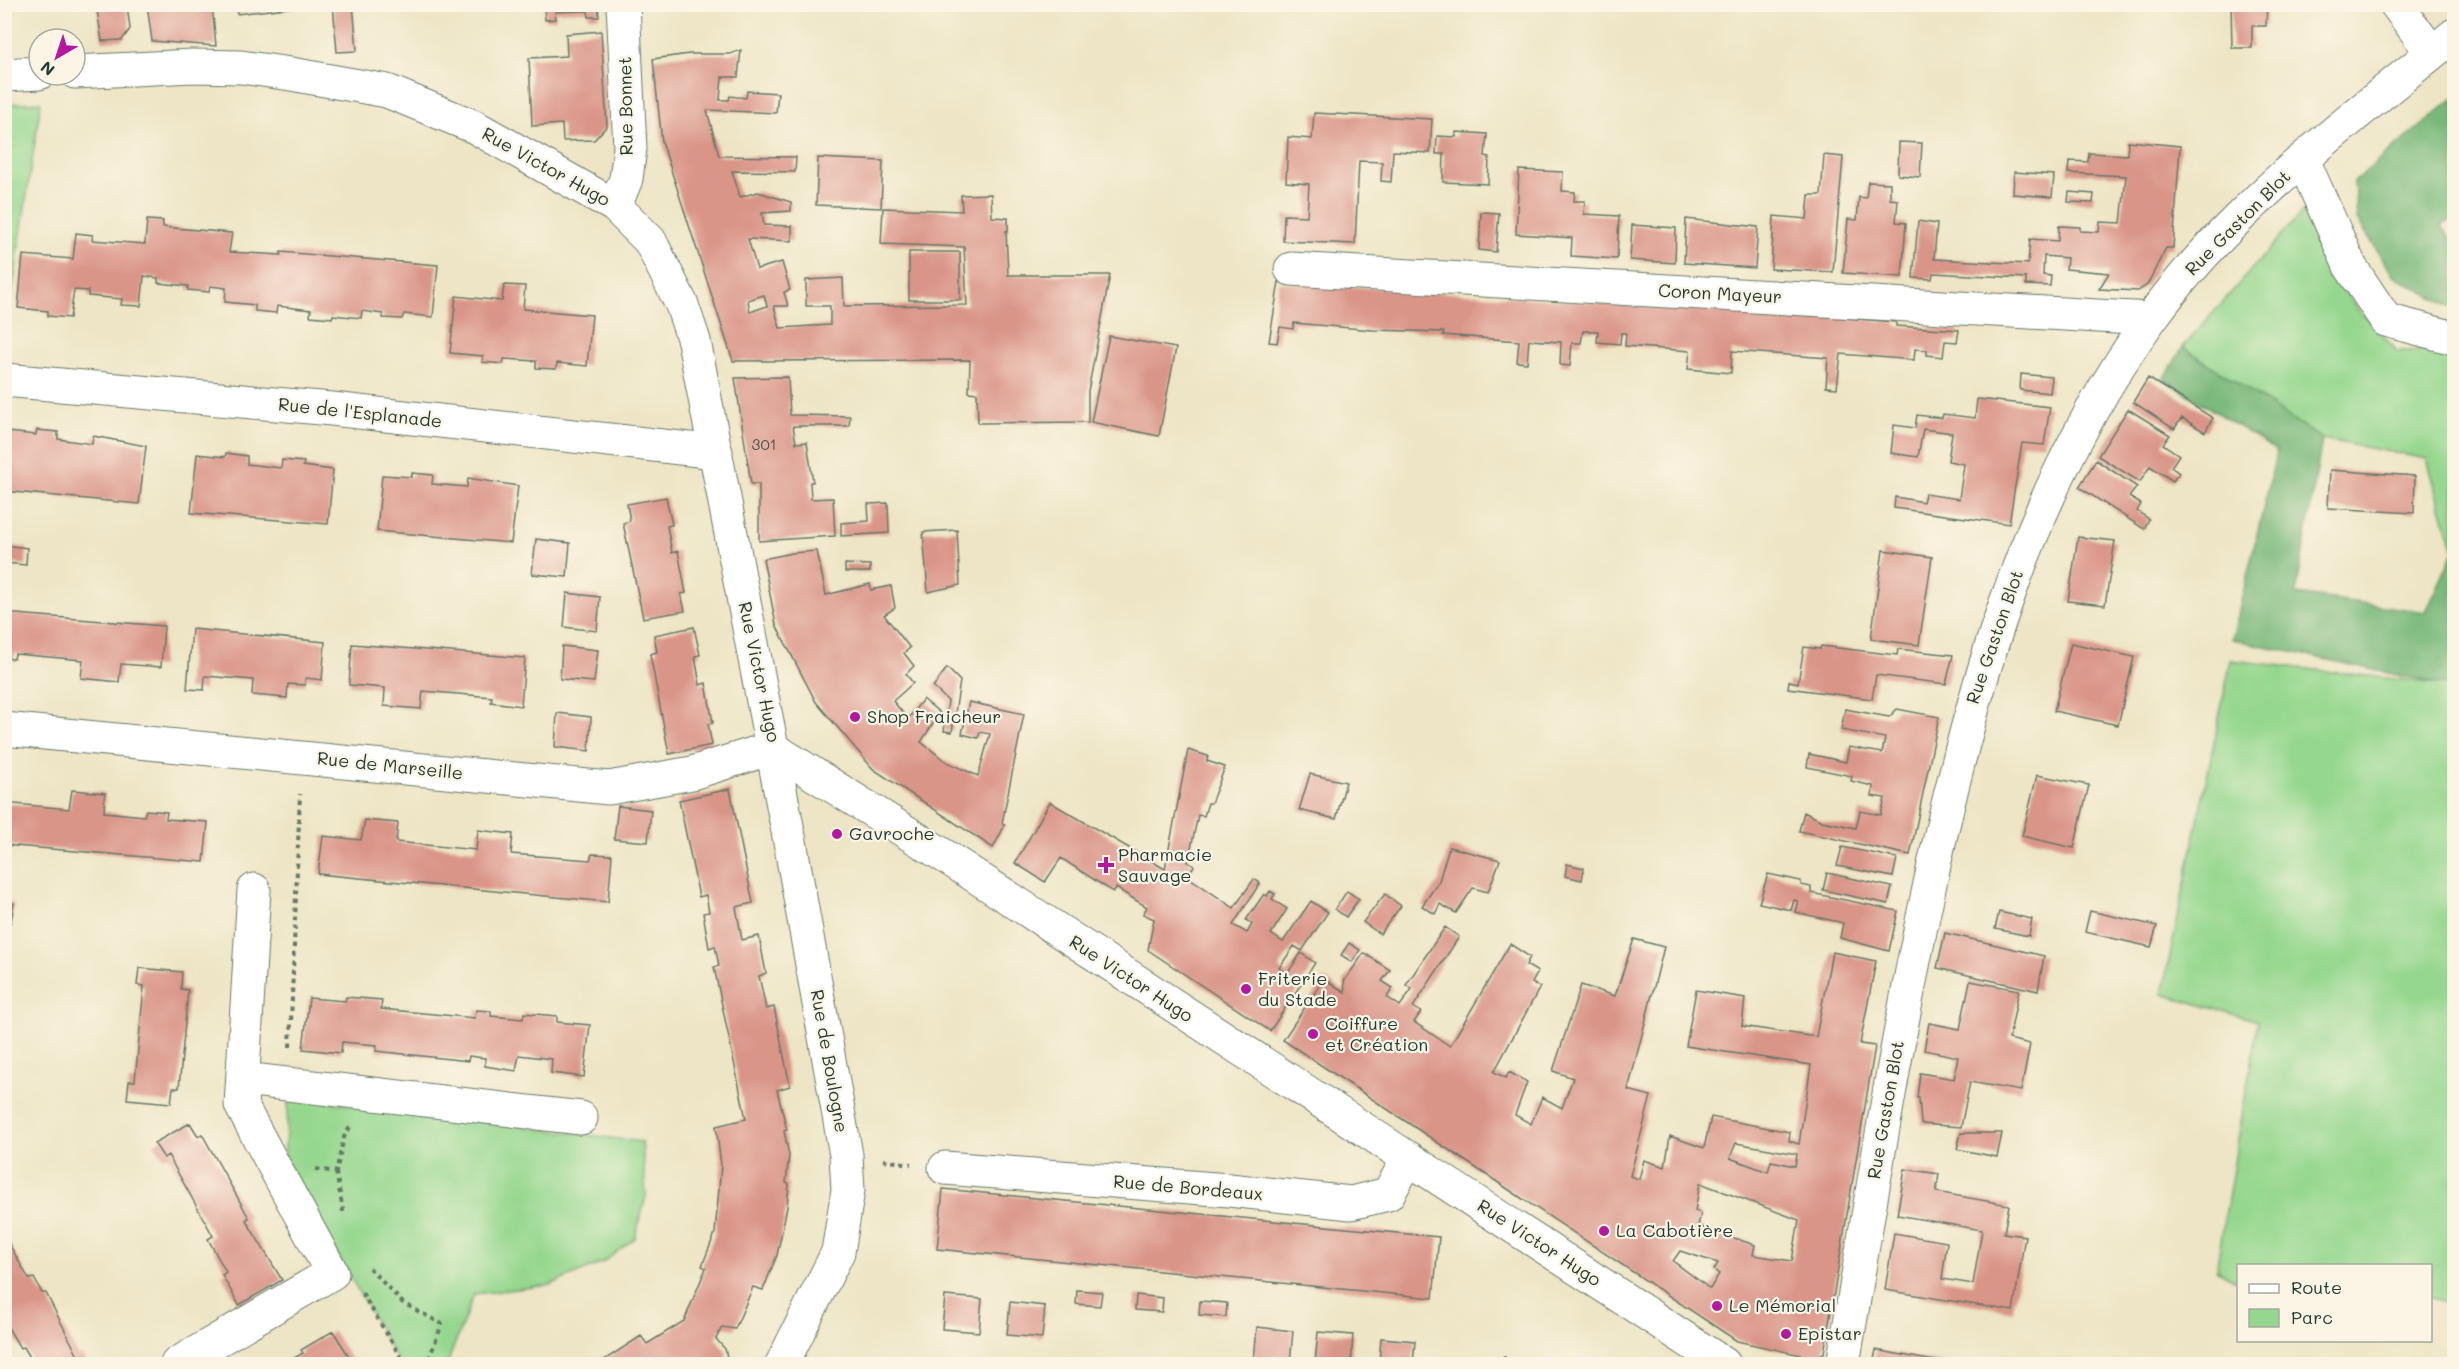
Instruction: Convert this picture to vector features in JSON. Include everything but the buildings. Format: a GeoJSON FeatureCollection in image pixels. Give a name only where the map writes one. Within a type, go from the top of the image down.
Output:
{"type":"FeatureCollection","features":[{"type":"Feature","properties":{"kind":"street","name":"Rue Bonnet"},"geometry":{"type":"LineString","coordinates":[[615,206],[626,179],[630,148],[623,4]]}},
{"type":"Feature","properties":{"kind":"street","name":"Rue Gaston Blot"},"geometry":{"type":"LineString","coordinates":[[1843,1365],[1901,1020],[1949,792],[1969,715],[2023,556],[2056,476],[2080,429],[2150,320],[2191,268],[2227,230],[2303,160],[2443,44],[2396,4]]}},
{"type":"Feature","properties":{"kind":"street","name":"Rue Victor Hugo"},"geometry":{"type":"LineString","coordinates":[[87,71],[192,66],[241,67],[387,91],[475,127],[615,206],[650,241],[682,305],[694,341],[772,748],[943,855],[1724,1365]]}},
{"type":"Feature","properties":{"kind":"street"},"geometry":{"type":"LineString","coordinates":[[4,75],[27,74]]}},
{"type":"Feature","properties":{"kind":"street"},"geometry":{"type":"LineString","coordinates":[[2303,160],[2350,266],[2386,320],[2454,338]]}},
{"type":"Feature","properties":{"kind":"street","name":"Coron Mayeur"},"geometry":{"type":"LineString","coordinates":[[1291,269],[2150,320]]}},
{"type":"Feature","properties":{"kind":"street","name":"Rue de l'Esplanade"},"geometry":{"type":"LineString","coordinates":[[4,380],[332,409],[716,452]]}},
{"type":"Feature","properties":{"kind":"street","name":"Rue de Marseille"},"geometry":{"type":"LineString","coordinates":[[4,729],[609,788],[692,773],[772,748]]}},
{"type":"Feature","properties":{"kind":"street","name":"Rue de Boulogne"},"geometry":{"type":"LineString","coordinates":[[772,748],[846,1155],[848,1190],[838,1252],[793,1361]]}},
{"type":"Feature","properties":{"kind":"street"},"geometry":{"type":"LineString","coordinates":[[177,1365],[332,1273],[242,1105],[254,890]]}},
{"type":"Feature","properties":{"kind":"street"},"geometry":{"type":"LineString","coordinates":[[243,1079],[581,1118]]}},
{"type":"Feature","properties":{"kind":"street","name":"Rue de Bordeaux"},"geometry":{"type":"LineString","coordinates":[[945,1168],[1229,1190],[1351,1203],[1388,1194],[1409,1158]]}},
{"type":"Feature","properties":{"kind":"path"},"geometry":{"type":"LineString","coordinates":[[289,1084],[301,758]]}},
{"type":"Feature","properties":{"kind":"path"},"geometry":{"type":"LineString","coordinates":[[346,1223],[336,1172],[344,1137],[370,1094]]}},
{"type":"Feature","properties":{"kind":"path"},"geometry":{"type":"LineString","coordinates":[[846,1155],[945,1168]]}},
{"type":"Feature","properties":{"kind":"path"},"geometry":{"type":"LineString","coordinates":[[271,1160],[336,1172]]}},
{"type":"Feature","properties":{"kind":"path"},"geometry":{"type":"LineString","coordinates":[[365,1261],[403,1303],[442,1323],[427,1365]]}},
{"type":"Feature","properties":{"kind":"path"},"geometry":{"type":"LineString","coordinates":[[332,1273],[363,1294],[405,1365]]}},
{"type":"Feature","properties":{"kind":"path"},"geometry":{"type":"LineString","coordinates":[[1457,1365],[1506,1358]]}},
{"type":"Feature","properties":{"kind":"green space"},"geometry":{"type":"Polygon","coordinates":[[[2454,98],[2454,219],[2441,225],[2454,243],[2454,309],[2393,275],[2357,219],[2354,181],[2454,98]]]}},
{"type":"Feature","properties":{"kind":"green space"},"geometry":{"type":"Polygon","coordinates":[[[41,102],[5,339],[5,104],[41,102]]]}},
{"type":"Feature","properties":{"kind":"green space"},"geometry":{"type":"Polygon","coordinates":[[[2302,212],[2354,305],[2397,351],[2454,350],[2454,551],[2427,459],[2322,439],[2183,347],[2302,212]]]}},
{"type":"Feature","properties":{"kind":"green space"},"geometry":{"type":"Polygon","coordinates":[[[2183,347],[2322,439],[2296,594],[2426,612],[2454,551],[2454,683],[2438,684],[2232,639],[2277,451],[2164,379],[2183,347]]]}},
{"type":"Feature","properties":{"kind":"green space"},"geometry":{"type":"Polygon","coordinates":[[[2231,660],[2438,684],[2454,683],[2454,1304],[2432,1298],[2432,1264],[2237,1264],[2237,1281],[2216,1270],[2258,1021],[2162,994],[2231,660]]]}},
{"type":"Feature","properties":{"kind":"green space"},"geometry":{"type":"Polygon","coordinates":[[[289,1097],[642,1142],[646,1196],[635,1238],[602,1263],[550,1285],[474,1294],[447,1364],[399,1364],[284,1158],[289,1097]]]}},
{"type":"Feature","properties":{"kind":"place","name":"Shop Fraicheur"},"geometry":{"type":"Point","coordinates":[855,717]}},
{"type":"Feature","properties":{"kind":"place","name":"Gavroche"},"geometry":{"type":"Point","coordinates":[837,834]}},
{"type":"Feature","properties":{"kind":"place","name":"Pharmacie Sauvage"},"geometry":{"type":"Point","coordinates":[1106,865]}},
{"type":"Feature","properties":{"kind":"place","name":"Friterie du Stade"},"geometry":{"type":"Point","coordinates":[1246,989]}},
{"type":"Feature","properties":{"kind":"place","name":"Coiffure et Création"},"geometry":{"type":"Point","coordinates":[1313,1034]}},
{"type":"Feature","properties":{"kind":"place","name":"La Cabotière"},"geometry":{"type":"Point","coordinates":[1604,1231]}},
{"type":"Feature","properties":{"kind":"place","name":"Le Mémorial"},"geometry":{"type":"Point","coordinates":[1717,1306]}},
{"type":"Feature","properties":{"kind":"place","name":"Epistar"},"geometry":{"type":"Point","coordinates":[1786,1334]}}]}
